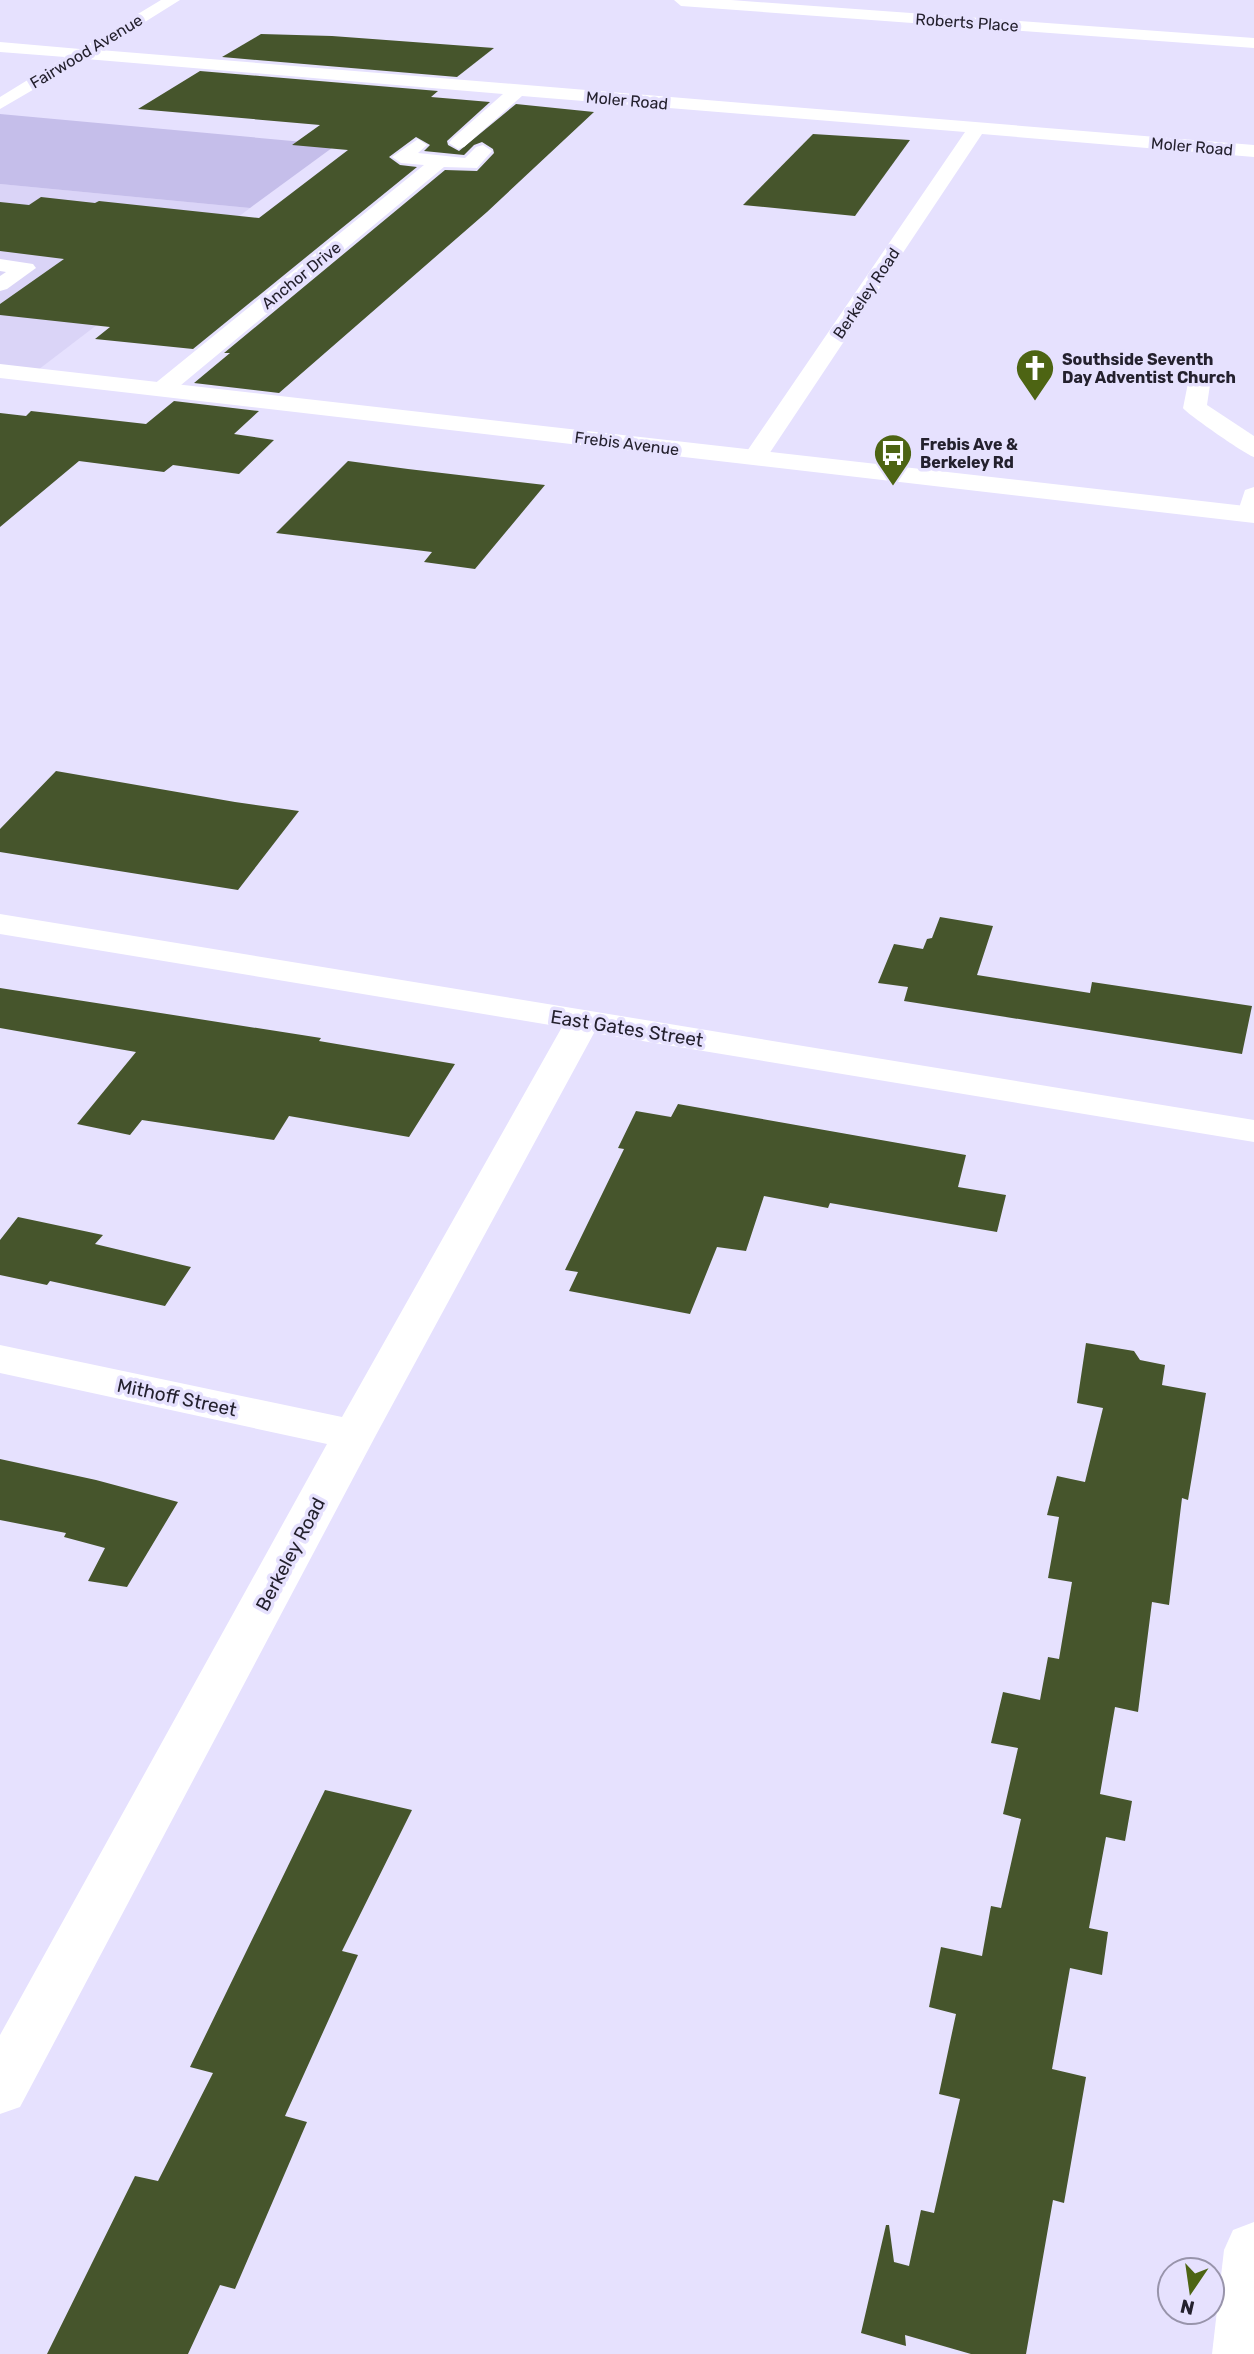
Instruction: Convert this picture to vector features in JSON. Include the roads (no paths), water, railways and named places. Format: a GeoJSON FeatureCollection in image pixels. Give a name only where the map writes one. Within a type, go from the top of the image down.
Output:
{"type":"FeatureCollection","features":[{"type":"Feature","properties":{"kind":"street","name":"Fairwood Avenue"},"geometry":{"type":"LineString","coordinates":[[0,104],[172,0]]}},
{"type":"Feature","properties":{"kind":"street","name":"Roberts Place"},"geometry":{"type":"LineString","coordinates":[[681,1],[813,5],[1254,43]]}},
{"type":"Feature","properties":{"kind":"street","name":"Moler Road"},"geometry":{"type":"LineString","coordinates":[[0,47],[1254,151]]}},
{"type":"Feature","properties":{"kind":"street"},"geometry":{"type":"LineString","coordinates":[[332,75],[354,61]]}},
{"type":"Feature","properties":{"kind":"street"},"geometry":{"type":"LineString","coordinates":[[448,85],[466,70]]}},
{"type":"Feature","properties":{"kind":"street"},"geometry":{"type":"LineString","coordinates":[[458,143],[517,91]]}},
{"type":"Feature","properties":{"kind":"street","name":"Berkeley Road"},"geometry":{"type":"LineString","coordinates":[[755,457],[977,128]]}},
{"type":"Feature","properties":{"kind":"street"},"geometry":{"type":"LineString","coordinates":[[423,143],[458,143],[487,148],[470,164],[401,157],[423,143]]}},
{"type":"Feature","properties":{"kind":"street","name":"Anchor Drive"},"geometry":{"type":"LineString","coordinates":[[161,390],[440,161]]}},
{"type":"Feature","properties":{"kind":"street"},"geometry":{"type":"LineString","coordinates":[[0,265],[26,268],[0,285]]}},
{"type":"Feature","properties":{"kind":"street","name":"Frebis Avenue"},"geometry":{"type":"LineString","coordinates":[[0,371],[755,457],[1253,508]]}},
{"type":"Feature","properties":{"kind":"street"},"geometry":{"type":"LineString","coordinates":[[1200,378],[1195,408],[1243,438],[1254,450]]}},
{"type":"Feature","properties":{"kind":"street","name":"East Gates Street"},"geometry":{"type":"LineString","coordinates":[[0,924],[1254,1131]]}},
{"type":"Feature","properties":{"kind":"street","name":"Berkeley Road"},"geometry":{"type":"LineString","coordinates":[[0,2089],[354,1435],[583,1021]]}},
{"type":"Feature","properties":{"kind":"street","name":"Mithoff Street"},"geometry":{"type":"LineString","coordinates":[[0,1359],[354,1435]]}},
{"type":"Feature","properties":{"kind":"street"},"geometry":{"type":"LineString","coordinates":[[1243,2354],[1254,2250]]}},
{"type":"Feature","properties":{"kind":"place","name":"Southside Seventh Day Adventist Church"},"geometry":{"type":"Point","coordinates":[1035,402]}},
{"type":"Feature","properties":{"kind":"place","name":"Frebis Ave & Berkeley Rd"},"geometry":{"type":"Point","coordinates":[893,487]}}]}
